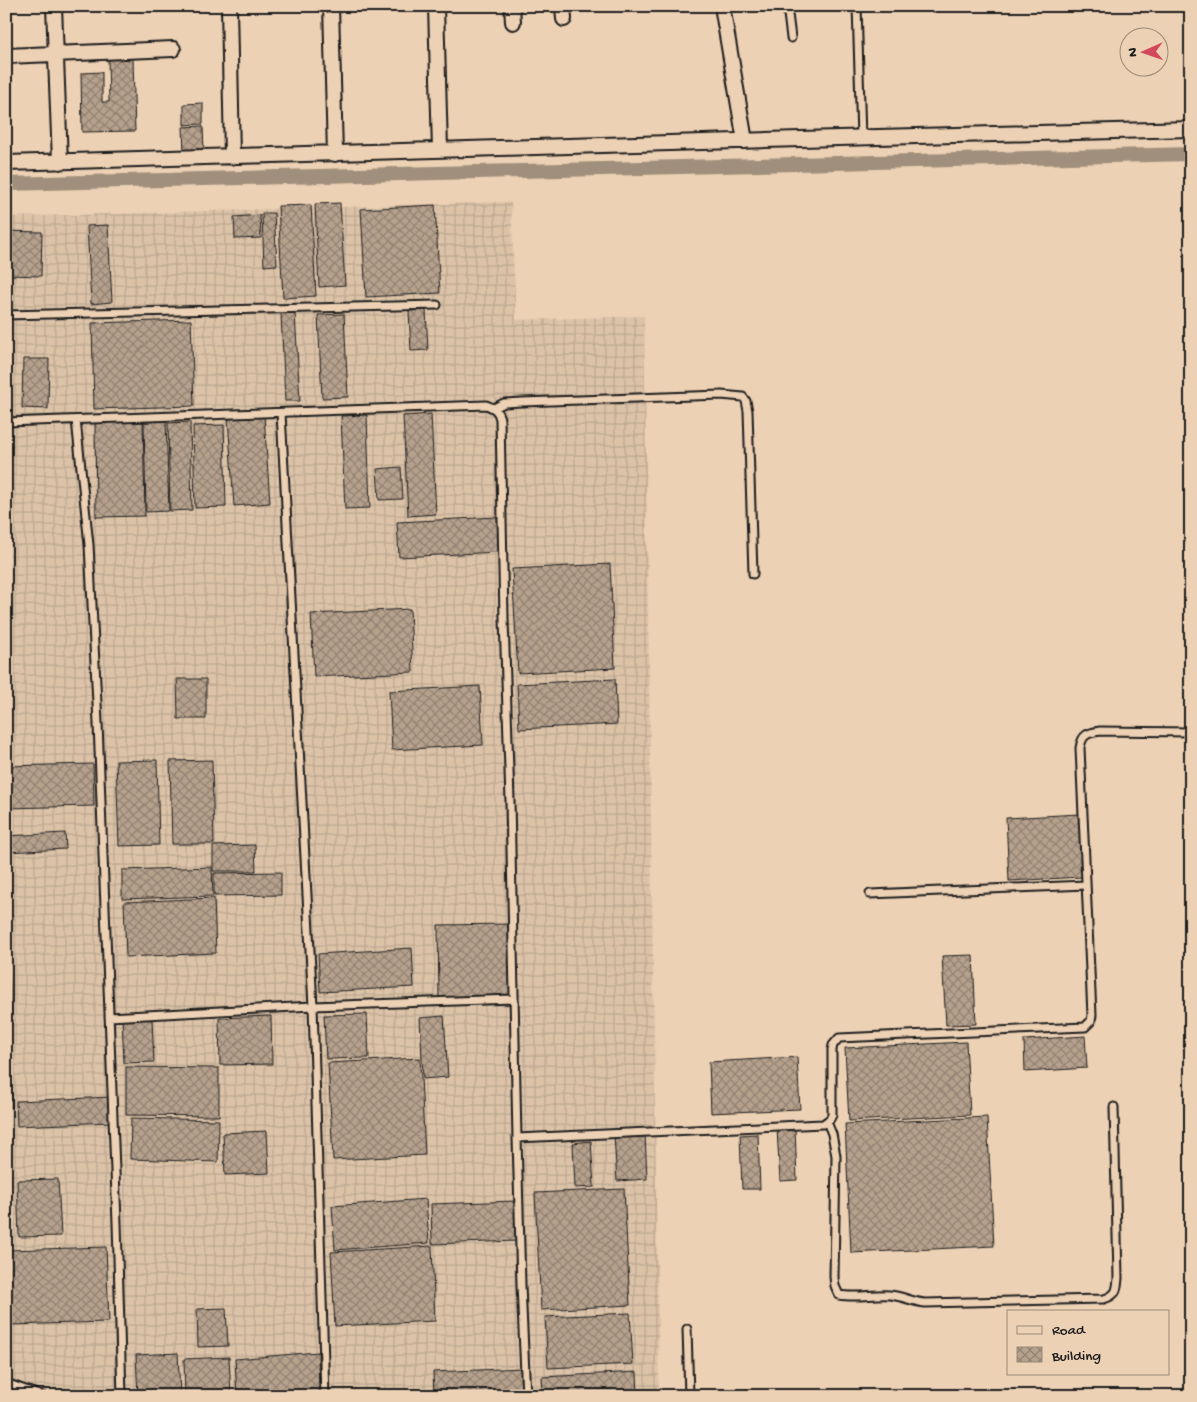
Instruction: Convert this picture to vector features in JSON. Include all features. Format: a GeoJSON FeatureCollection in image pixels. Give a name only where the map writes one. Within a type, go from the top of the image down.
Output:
{"type":"FeatureCollection","features":[{"type":"Feature","properties":{"kind":"street"},"geometry":{"type":"LineString","coordinates":[[54,6],[60,162]]}},
{"type":"Feature","properties":{"kind":"street"},"geometry":{"type":"LineString","coordinates":[[229,6],[232,157]]}},
{"type":"Feature","properties":{"kind":"street"},"geometry":{"type":"LineString","coordinates":[[331,6],[335,154]]}},
{"type":"Feature","properties":{"kind":"street"},"geometry":{"type":"LineString","coordinates":[[436,6],[440,150]]}},
{"type":"Feature","properties":{"kind":"street"},"geometry":{"type":"LineString","coordinates":[[512,6],[513,22]]}},
{"type":"Feature","properties":{"kind":"street"},"geometry":{"type":"LineString","coordinates":[[722,6],[745,141]]}},
{"type":"Feature","properties":{"kind":"street"},"geometry":{"type":"LineString","coordinates":[[6,56],[173,49]]}},
{"type":"Feature","properties":{"kind":"street"},"geometry":{"type":"LineString","coordinates":[[6,163],[1191,129]]}},
{"type":"Feature","properties":{"kind":"lane"},"geometry":{"type":"LineString","coordinates":[[787,6],[792,38]]}},
{"type":"Feature","properties":{"kind":"lane"},"geometry":{"type":"LineString","coordinates":[[857,6],[861,138]]}},
{"type":"Feature","properties":{"kind":"lane"},"geometry":{"type":"LineString","coordinates":[[6,315],[437,305]]}},
{"type":"Feature","properties":{"kind":"lane"},"geometry":{"type":"LineString","coordinates":[[494,408],[504,403],[522,402],[721,395],[743,397],[748,411],[753,574]]}},
{"type":"Feature","properties":{"kind":"lane"},"geometry":{"type":"LineString","coordinates":[[6,422],[486,405],[494,408],[498,413],[500,419],[521,1285],[526,1396]]}},
{"type":"Feature","properties":{"kind":"lane"},"geometry":{"type":"LineString","coordinates":[[281,413],[313,1006],[325,1396]]}},
{"type":"Feature","properties":{"kind":"lane"},"geometry":{"type":"LineString","coordinates":[[76,420],[90,565],[98,723],[122,1396]]}},
{"type":"Feature","properties":{"kind":"lane"},"geometry":{"type":"LineString","coordinates":[[517,1138],[827,1122],[832,1115],[832,1050],[838,1038],[1079,1028],[1088,1024],[1091,1021],[1092,1015],[1081,741],[1084,736],[1100,731],[1191,732]]}},
{"type":"Feature","properties":{"kind":"lane"},"geometry":{"type":"LineString","coordinates":[[870,894],[1086,884]]}},
{"type":"Feature","properties":{"kind":"lane"},"geometry":{"type":"LineString","coordinates":[[109,1017],[513,998]]}},
{"type":"Feature","properties":{"kind":"lane"},"geometry":{"type":"LineString","coordinates":[[827,1122],[832,1134],[836,1156],[834,1277],[839,1295],[890,1295],[925,1303],[1104,1298],[1116,1292],[1118,1278],[1114,1107]]}},
{"type":"Feature","properties":{"kind":"lane"},"geometry":{"type":"LineString","coordinates":[[687,1330],[689,1396]]}},
{"type":"Feature","properties":{"kind":"lane"},"geometry":{"type":"LineString","coordinates":[[6,1383],[42,1396]]}},
{"type":"Feature","properties":{"kind":"shaded area"},"geometry":{"type":"Polygon","coordinates":[[[511,202],[516,320],[644,316],[659,1396],[6,1396],[6,217],[511,202]]]}},
{"type":"Feature","properties":{"kind":"building"},"geometry":{"type":"Polygon","coordinates":[[[133,58],[135,131],[82,132],[81,73],[102,72],[102,102],[109,102],[108,59],[133,58]]]}},
{"type":"Feature","properties":{"kind":"building"},"geometry":{"type":"Polygon","coordinates":[[[203,103],[203,124],[184,125],[184,104],[203,103]]]}},
{"type":"Feature","properties":{"kind":"building"},"geometry":{"type":"Polygon","coordinates":[[[203,126],[204,152],[184,153],[183,127],[203,126]]]}},
{"type":"Feature","properties":{"kind":"building"},"geometry":{"type":"Polygon","coordinates":[[[340,203],[345,285],[319,287],[315,204],[340,203]]]}},
{"type":"Feature","properties":{"kind":"building"},"geometry":{"type":"Polygon","coordinates":[[[311,205],[316,296],[283,298],[278,206],[311,205]]]}},
{"type":"Feature","properties":{"kind":"building"},"geometry":{"type":"Polygon","coordinates":[[[435,205],[440,293],[366,297],[361,209],[435,205]]]}},
{"type":"Feature","properties":{"kind":"building"},"geometry":{"type":"Polygon","coordinates":[[[262,213],[274,213],[277,265],[264,266],[262,213]]]}},
{"type":"Feature","properties":{"kind":"building"},"geometry":{"type":"Polygon","coordinates":[[[260,215],[261,238],[235,239],[234,217],[260,215]]]}},
{"type":"Feature","properties":{"kind":"building"},"geometry":{"type":"Polygon","coordinates":[[[108,225],[112,302],[91,304],[87,226],[108,225]]]}},
{"type":"Feature","properties":{"kind":"building"},"geometry":{"type":"Polygon","coordinates":[[[6,231],[42,232],[41,276],[6,275],[6,231]]]}},
{"type":"Feature","properties":{"kind":"building"},"geometry":{"type":"Polygon","coordinates":[[[426,310],[428,350],[411,351],[409,311],[426,310]]]}},
{"type":"Feature","properties":{"kind":"building"},"geometry":{"type":"Polygon","coordinates":[[[281,313],[295,313],[300,401],[285,401],[281,313]]]}},
{"type":"Feature","properties":{"kind":"building"},"geometry":{"type":"Polygon","coordinates":[[[344,314],[348,397],[322,398],[318,315],[344,314]]]}},
{"type":"Feature","properties":{"kind":"building"},"geometry":{"type":"Polygon","coordinates":[[[191,320],[194,406],[94,409],[92,323],[191,320]]]}},
{"type":"Feature","properties":{"kind":"building"},"geometry":{"type":"Polygon","coordinates":[[[23,359],[49,359],[48,409],[22,408],[23,359]]]}},
{"type":"Feature","properties":{"kind":"building"},"geometry":{"type":"Polygon","coordinates":[[[431,414],[436,514],[408,516],[403,416],[431,414]]]}},
{"type":"Feature","properties":{"kind":"building"},"geometry":{"type":"Polygon","coordinates":[[[367,415],[370,508],[345,509],[341,416],[367,415]]]}},
{"type":"Feature","properties":{"kind":"building"},"geometry":{"type":"Polygon","coordinates":[[[264,416],[270,503],[234,506],[228,418],[264,416]]]}},
{"type":"Feature","properties":{"kind":"building"},"geometry":{"type":"Polygon","coordinates":[[[95,419],[143,419],[145,516],[96,517],[95,419]]]}},
{"type":"Feature","properties":{"kind":"building"},"geometry":{"type":"Polygon","coordinates":[[[166,421],[169,511],[146,512],[144,422],[166,421]]]}},
{"type":"Feature","properties":{"kind":"building"},"geometry":{"type":"Polygon","coordinates":[[[190,422],[192,510],[170,511],[168,423],[190,422]]]}},
{"type":"Feature","properties":{"kind":"building"},"geometry":{"type":"Polygon","coordinates":[[[224,425],[226,507],[195,508],[193,426],[224,425]]]}},
{"type":"Feature","properties":{"kind":"building"},"geometry":{"type":"Polygon","coordinates":[[[401,467],[403,499],[379,500],[377,469],[401,467]]]}},
{"type":"Feature","properties":{"kind":"building"},"geometry":{"type":"Polygon","coordinates":[[[497,517],[499,552],[399,557],[397,522],[497,517]]]}},
{"type":"Feature","properties":{"kind":"building"},"geometry":{"type":"Polygon","coordinates":[[[610,564],[615,668],[518,673],[512,569],[610,564]]]}},
{"type":"Feature","properties":{"kind":"building"},"geometry":{"type":"Polygon","coordinates":[[[410,609],[413,672],[314,677],[311,614],[410,609]]]}},
{"type":"Feature","properties":{"kind":"building"},"geometry":{"type":"Polygon","coordinates":[[[177,679],[206,679],[206,719],[178,719],[177,679]]]}},
{"type":"Feature","properties":{"kind":"building"},"geometry":{"type":"Polygon","coordinates":[[[615,679],[617,724],[519,729],[517,684],[615,679]]]}},
{"type":"Feature","properties":{"kind":"building"},"geometry":{"type":"Polygon","coordinates":[[[480,686],[483,745],[392,750],[389,691],[480,686]]]}},
{"type":"Feature","properties":{"kind":"building"},"geometry":{"type":"Polygon","coordinates":[[[157,760],[159,845],[119,846],[116,761],[157,760]]]}},
{"type":"Feature","properties":{"kind":"building"},"geometry":{"type":"Polygon","coordinates":[[[212,760],[214,844],[172,844],[170,761],[212,760]]]}},
{"type":"Feature","properties":{"kind":"building"},"geometry":{"type":"Polygon","coordinates":[[[93,764],[94,806],[6,808],[6,766],[93,764]]]}},
{"type":"Feature","properties":{"kind":"building"},"geometry":{"type":"Polygon","coordinates":[[[1079,814],[1082,877],[1009,881],[1006,818],[1079,814]]]}},
{"type":"Feature","properties":{"kind":"building"},"geometry":{"type":"Polygon","coordinates":[[[65,833],[66,849],[6,852],[6,836],[65,833]]]}},
{"type":"Feature","properties":{"kind":"building"},"geometry":{"type":"Polygon","coordinates":[[[255,845],[256,871],[213,871],[213,846],[255,845]]]}},
{"type":"Feature","properties":{"kind":"building"},"geometry":{"type":"Polygon","coordinates":[[[212,867],[213,896],[122,899],[122,870],[212,867]]]}},
{"type":"Feature","properties":{"kind":"building"},"geometry":{"type":"Polygon","coordinates":[[[281,872],[281,895],[214,896],[214,873],[281,872]]]}},
{"type":"Feature","properties":{"kind":"building"},"geometry":{"type":"Polygon","coordinates":[[[6,895],[11,1012],[6,1012],[6,895]]]}},
{"type":"Feature","properties":{"kind":"building"},"geometry":{"type":"Polygon","coordinates":[[[214,898],[216,953],[126,957],[124,902],[214,898]]]}},
{"type":"Feature","properties":{"kind":"building"},"geometry":{"type":"Polygon","coordinates":[[[510,924],[512,996],[439,998],[438,925],[510,924]]]}},
{"type":"Feature","properties":{"kind":"building"},"geometry":{"type":"Polygon","coordinates":[[[412,948],[414,987],[320,992],[318,954],[412,948]]]}},
{"type":"Feature","properties":{"kind":"building"},"geometry":{"type":"Polygon","coordinates":[[[973,955],[976,1024],[946,1025],[942,956],[973,955]]]}},
{"type":"Feature","properties":{"kind":"building"},"geometry":{"type":"Polygon","coordinates":[[[367,1014],[369,1058],[326,1059],[324,1015],[367,1014]]]}},
{"type":"Feature","properties":{"kind":"building"},"geometry":{"type":"Polygon","coordinates":[[[271,1016],[272,1064],[220,1065],[219,1018],[271,1016]]]}},
{"type":"Feature","properties":{"kind":"building"},"geometry":{"type":"Polygon","coordinates":[[[444,1016],[448,1077],[423,1079],[420,1018],[444,1016]]]}},
{"type":"Feature","properties":{"kind":"building"},"geometry":{"type":"Polygon","coordinates":[[[152,1018],[154,1062],[124,1063],[122,1019],[152,1018]]]}},
{"type":"Feature","properties":{"kind":"building"},"geometry":{"type":"Polygon","coordinates":[[[1085,1036],[1087,1068],[1025,1072],[1024,1040],[1085,1036]]]}},
{"type":"Feature","properties":{"kind":"building"},"geometry":{"type":"Polygon","coordinates":[[[966,1042],[970,1115],[849,1121],[845,1048],[966,1042]]]}},
{"type":"Feature","properties":{"kind":"building"},"geometry":{"type":"Polygon","coordinates":[[[797,1057],[800,1109],[711,1113],[709,1062],[797,1057]]]}},
{"type":"Feature","properties":{"kind":"building"},"geometry":{"type":"Polygon","coordinates":[[[420,1058],[425,1155],[333,1160],[328,1063],[420,1058]]]}},
{"type":"Feature","properties":{"kind":"building"},"geometry":{"type":"Polygon","coordinates":[[[6,1060],[10,1060],[12,1107],[6,1107],[6,1060]]]}},
{"type":"Feature","properties":{"kind":"building"},"geometry":{"type":"Polygon","coordinates":[[[126,1067],[219,1068],[219,1116],[126,1115],[126,1067]]]}},
{"type":"Feature","properties":{"kind":"building"},"geometry":{"type":"Polygon","coordinates":[[[111,1097],[112,1122],[17,1126],[16,1101],[111,1097]]]}},
{"type":"Feature","properties":{"kind":"building"},"geometry":{"type":"Polygon","coordinates":[[[987,1117],[994,1246],[851,1253],[845,1124],[987,1117]]]}},
{"type":"Feature","properties":{"kind":"building"},"geometry":{"type":"Polygon","coordinates":[[[131,1118],[219,1120],[218,1162],[130,1159],[131,1118]]]}},
{"type":"Feature","properties":{"kind":"building"},"geometry":{"type":"Polygon","coordinates":[[[795,1128],[797,1180],[780,1181],[777,1129],[795,1128]]]}},
{"type":"Feature","properties":{"kind":"building"},"geometry":{"type":"Polygon","coordinates":[[[267,1131],[269,1173],[225,1175],[223,1133],[267,1131]]]}},
{"type":"Feature","properties":{"kind":"building"},"geometry":{"type":"Polygon","coordinates":[[[645,1134],[647,1179],[617,1181],[614,1135],[645,1134]]]}},
{"type":"Feature","properties":{"kind":"building"},"geometry":{"type":"Polygon","coordinates":[[[758,1134],[760,1189],[742,1189],[740,1135],[758,1134]]]}},
{"type":"Feature","properties":{"kind":"building"},"geometry":{"type":"Polygon","coordinates":[[[591,1141],[594,1187],[575,1188],[573,1143],[591,1141]]]}},
{"type":"Feature","properties":{"kind":"building"},"geometry":{"type":"Polygon","coordinates":[[[58,1179],[61,1236],[19,1237],[17,1180],[58,1179]]]}},
{"type":"Feature","properties":{"kind":"building"},"geometry":{"type":"Polygon","coordinates":[[[624,1189],[630,1305],[541,1310],[535,1193],[624,1189]]]}},
{"type":"Feature","properties":{"kind":"building"},"geometry":{"type":"Polygon","coordinates":[[[426,1199],[429,1243],[335,1250],[332,1206],[426,1199]]]}},
{"type":"Feature","properties":{"kind":"building"},"geometry":{"type":"Polygon","coordinates":[[[516,1201],[517,1241],[432,1244],[431,1204],[516,1201]]]}},
{"type":"Feature","properties":{"kind":"building"},"geometry":{"type":"Polygon","coordinates":[[[432,1246],[435,1321],[335,1326],[331,1252],[432,1246]]]}},
{"type":"Feature","properties":{"kind":"building"},"geometry":{"type":"Polygon","coordinates":[[[106,1247],[109,1322],[11,1325],[8,1250],[106,1247]]]}},
{"type":"Feature","properties":{"kind":"building"},"geometry":{"type":"Polygon","coordinates":[[[226,1308],[228,1346],[198,1347],[197,1309],[226,1308]]]}},
{"type":"Feature","properties":{"kind":"building"},"geometry":{"type":"Polygon","coordinates":[[[630,1313],[633,1364],[548,1368],[545,1317],[630,1313]]]}},
{"type":"Feature","properties":{"kind":"building"},"geometry":{"type":"Polygon","coordinates":[[[318,1352],[319,1395],[237,1396],[235,1359],[318,1352]]]}},
{"type":"Feature","properties":{"kind":"building"},"geometry":{"type":"Polygon","coordinates":[[[178,1353],[180,1396],[138,1396],[136,1355],[178,1353]]]}},
{"type":"Feature","properties":{"kind":"building"},"geometry":{"type":"Polygon","coordinates":[[[229,1357],[231,1396],[185,1396],[184,1359],[229,1357]]]}},
{"type":"Feature","properties":{"kind":"building"},"geometry":{"type":"Polygon","coordinates":[[[524,1368],[525,1396],[434,1396],[433,1372],[524,1368]]]}},
{"type":"Feature","properties":{"kind":"building"},"geometry":{"type":"Polygon","coordinates":[[[637,1372],[638,1396],[543,1396],[542,1377],[637,1372]]]}},
{"type":"Feature","properties":{"kind":"building"},"geometry":{"type":"Polygon","coordinates":[[[6,1389],[20,1396],[6,1396],[6,1389]]]}},
{"type":"Feature","properties":{"kind":"waterway"},"geometry":{"type":"LineString","coordinates":[[6,184],[1191,154]]}}]}
